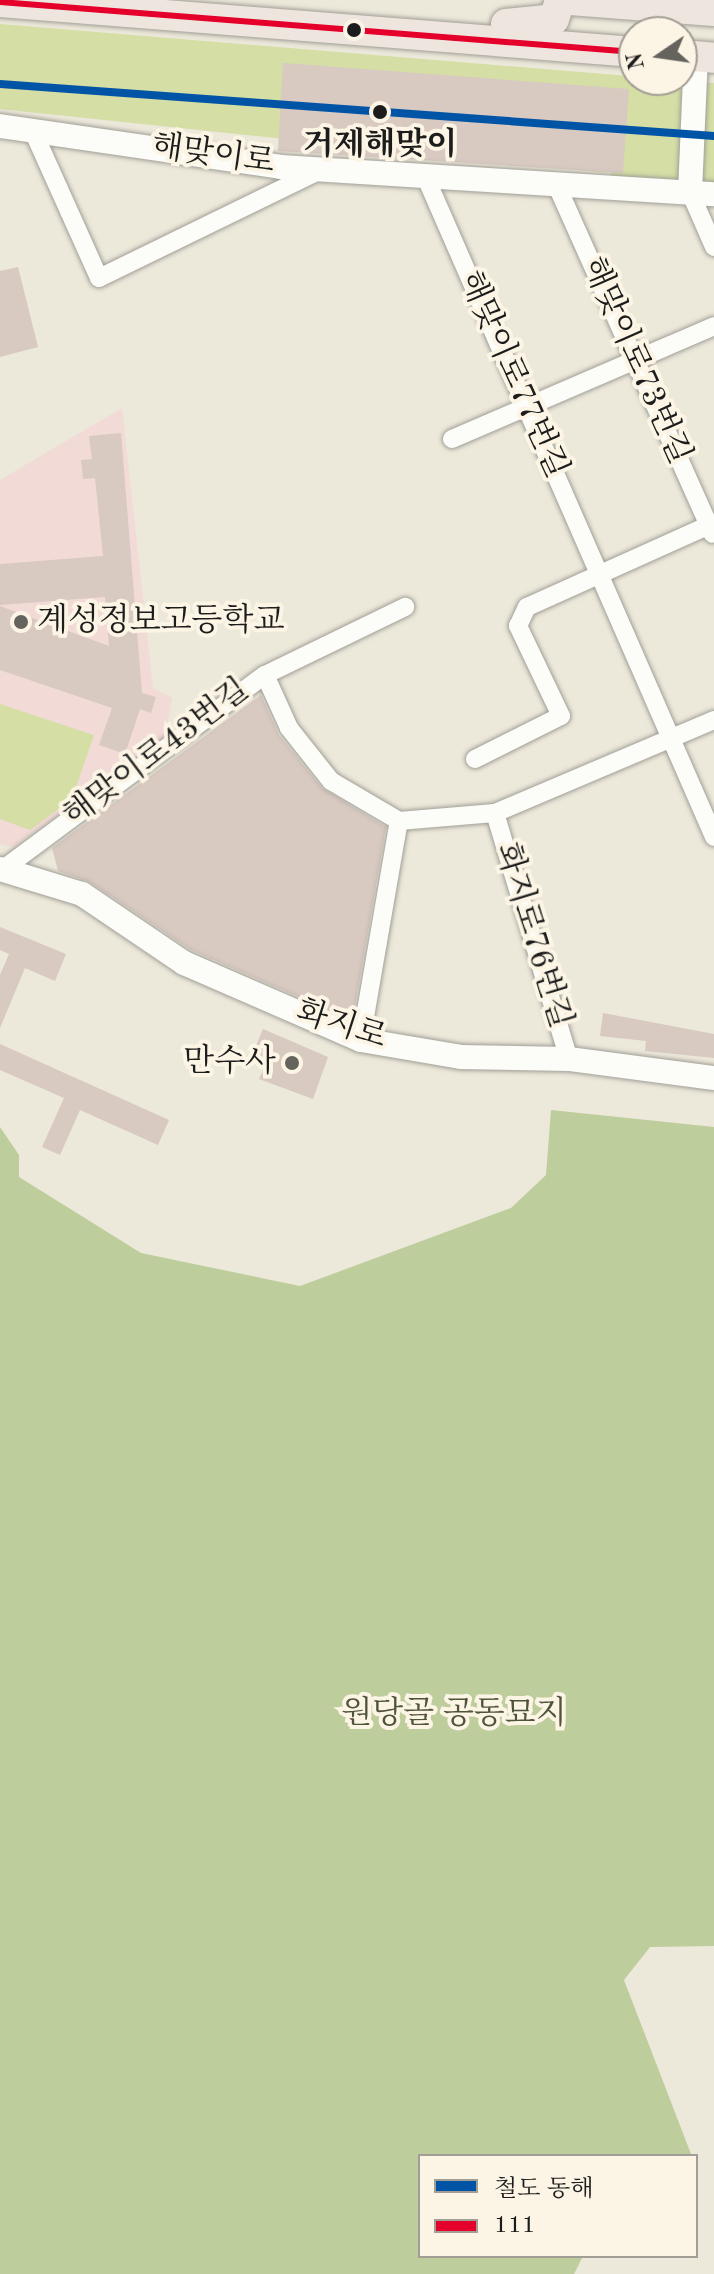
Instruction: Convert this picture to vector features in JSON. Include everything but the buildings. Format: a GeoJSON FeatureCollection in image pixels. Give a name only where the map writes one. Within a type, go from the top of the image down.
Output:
{"type":"FeatureCollection","features":[{"type":"Feature","properties":{"kind":"main road"},"geometry":{"type":"LineString","coordinates":[[422,35],[452,24],[542,25],[554,19],[560,0]]}},
{"type":"Feature","properties":{"kind":"main road"},"geometry":{"type":"LineString","coordinates":[[570,0],[714,11]]}},
{"type":"Feature","properties":{"kind":"main road"},"geometry":{"type":"LineString","coordinates":[[0,2],[618,51]]}},
{"type":"Feature","properties":{"kind":"street"},"geometry":{"type":"LineString","coordinates":[[702,52],[702,193],[714,247]]}},
{"type":"Feature","properties":{"kind":"street","name":"해맞이로"},"geometry":{"type":"LineString","coordinates":[[0,126],[320,170],[702,193]]}},
{"type":"Feature","properties":{"kind":"street"},"geometry":{"type":"LineString","coordinates":[[33,131],[99,278],[320,170]]}},
{"type":"Feature","properties":{"kind":"street","name":"해맞이로77번길"},"geometry":{"type":"LineString","coordinates":[[426,178],[714,837]]}},
{"type":"Feature","properties":{"kind":"street","name":"해맞이로73번길"},"geometry":{"type":"LineString","coordinates":[[557,186],[712,529]]}},
{"type":"Feature","properties":{"kind":"street"},"geometry":{"type":"LineString","coordinates":[[452,439],[714,326]]}},
{"type":"Feature","properties":{"kind":"street"},"geometry":{"type":"LineString","coordinates":[[475,759],[561,716],[518,626],[527,607],[598,572],[712,529]]}},
{"type":"Feature","properties":{"kind":"street"},"geometry":{"type":"LineString","coordinates":[[265,675],[405,607]]}},
{"type":"Feature","properties":{"kind":"street","name":"해맞이로43번길"},"geometry":{"type":"LineString","coordinates":[[1,869],[265,675],[289,728],[331,781],[399,821]]}},
{"type":"Feature","properties":{"kind":"street"},"geometry":{"type":"LineString","coordinates":[[361,1040],[399,821],[495,813],[714,720]]}},
{"type":"Feature","properties":{"kind":"street","name":"화지로76번길"},"geometry":{"type":"LineString","coordinates":[[495,813],[569,1059]]}},
{"type":"Feature","properties":{"kind":"street","name":"화지로"},"geometry":{"type":"LineString","coordinates":[[1,869],[82,894],[184,963],[361,1040],[461,1057],[569,1059],[714,1078]]}},
{"type":"Feature","properties":{"kind":"shaded area"},"geometry":{"type":"Polygon","coordinates":[[[122,408],[153,688],[172,698],[165,738],[13,847],[0,844],[0,480],[122,408]]]}},
{"type":"Feature","properties":{"kind":"green space"},"geometry":{"type":"Polygon","coordinates":[[[0,24],[618,75],[618,96],[698,96],[698,82],[714,83],[714,192],[609,188],[617,115],[607,173],[0,109],[0,24]]]}},
{"type":"Feature","properties":{"kind":"green space"},"geometry":{"type":"Polygon","coordinates":[[[0,704],[94,735],[72,799],[30,830],[0,819],[0,704]]]}},
{"type":"Feature","properties":{"kind":"green space","name":"원당골 공동묘지"},"geometry":{"type":"Polygon","coordinates":[[[551,1110],[714,1127],[714,1946],[650,1947],[624,1980],[691,2154],[418,2154],[418,2258],[582,2258],[574,2274],[0,2274],[0,1127],[19,1155],[19,1177],[141,1253],[300,1286],[511,1208],[546,1175],[551,1110]]]}},
{"type":"Feature","properties":{"kind":"rail line","name":"동해"},"geometry":{"type":"LineString","coordinates":[[0,84],[714,136]]}},
{"type":"Feature","properties":{"kind":"transit line","name":"111"},"geometry":{"type":"LineString","coordinates":[[0,2],[618,51]]}},
{"type":"Feature","properties":{"kind":"place","name":"거제해맞이"},"geometry":{"type":"Point","coordinates":[380,112]}},
{"type":"Feature","properties":{"kind":"place","name":"계성정보고등학교"},"geometry":{"type":"Point","coordinates":[21,622]}},
{"type":"Feature","properties":{"kind":"place","name":"만수사"},"geometry":{"type":"Point","coordinates":[292,1063]}}]}
